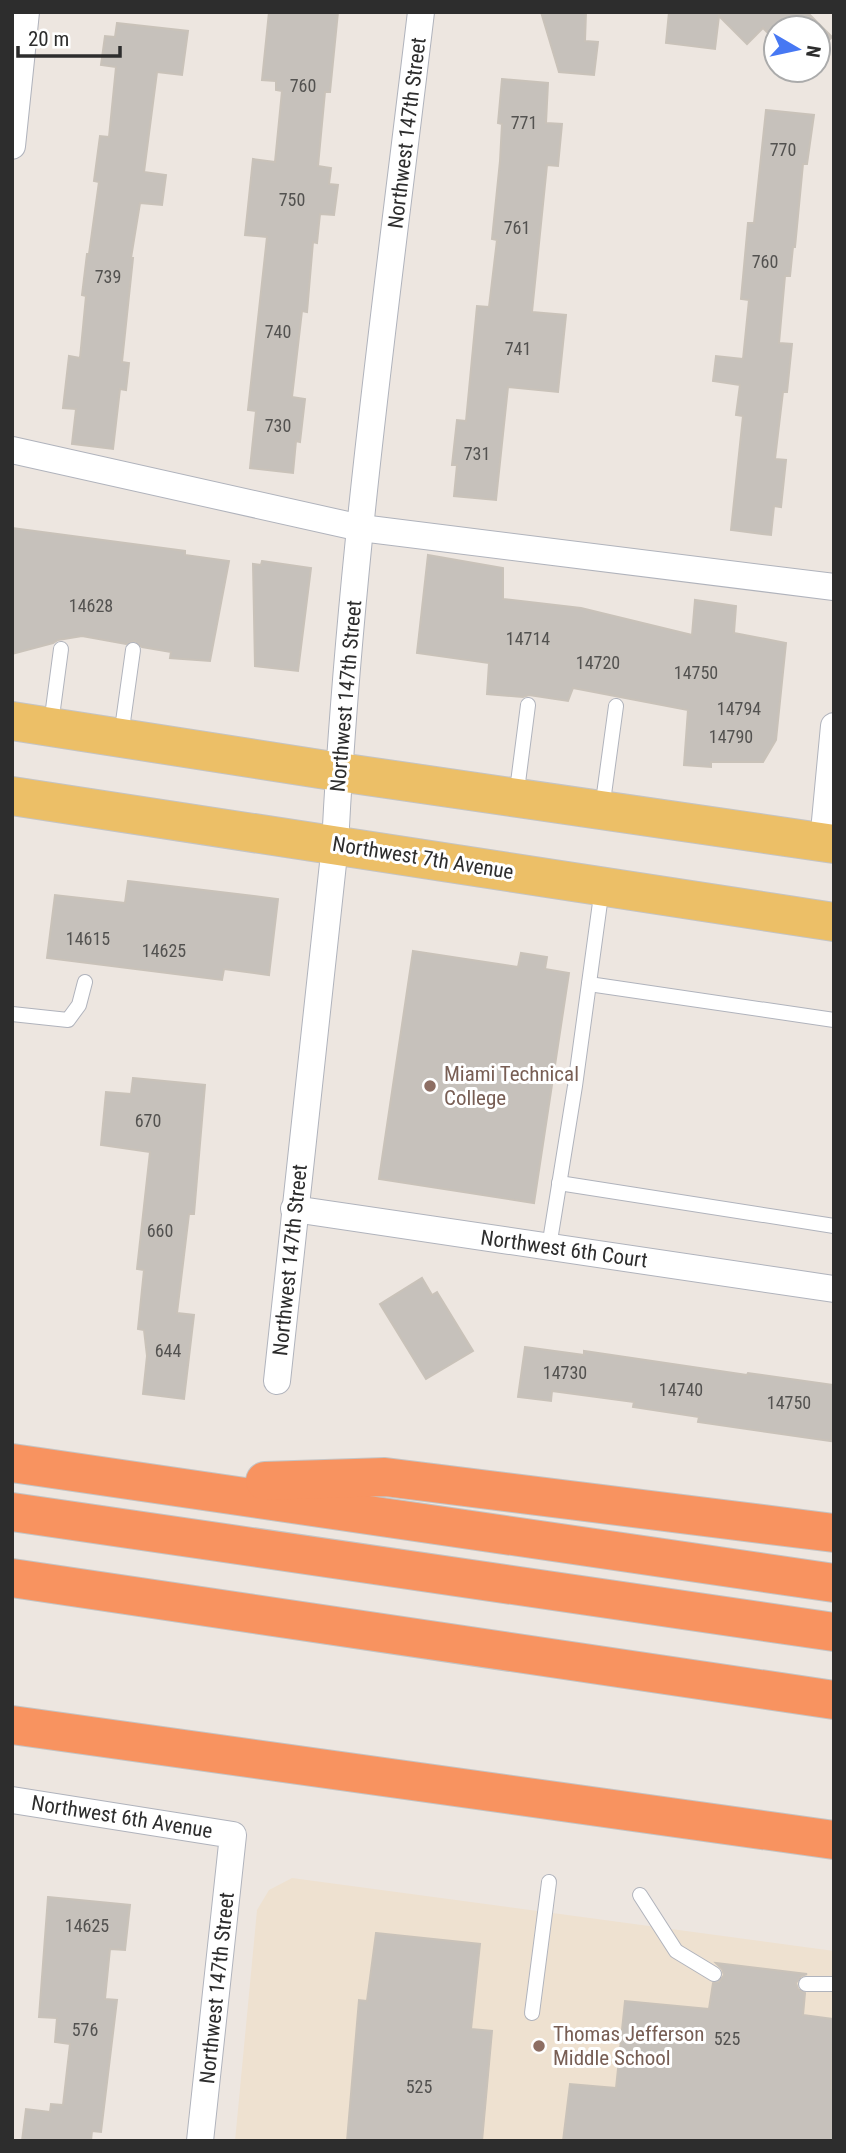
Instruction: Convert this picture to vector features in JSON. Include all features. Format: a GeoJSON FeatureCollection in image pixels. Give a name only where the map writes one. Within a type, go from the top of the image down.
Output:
{"type":"FeatureCollection","features":[{"type":"Feature","properties":{"kind":"highway"},"geometry":{"type":"LineString","coordinates":[[12,1463],[834,1583]]}},
{"type":"Feature","properties":{"kind":"highway"},"geometry":{"type":"LineString","coordinates":[[164,1484],[385,1477],[834,1534]]}},
{"type":"Feature","properties":{"kind":"highway"},"geometry":{"type":"LineString","coordinates":[[12,1513],[834,1632]]}},
{"type":"Feature","properties":{"kind":"highway"},"geometry":{"type":"LineString","coordinates":[[12,1578],[834,1700]]}},
{"type":"Feature","properties":{"kind":"highway"},"geometry":{"type":"LineString","coordinates":[[12,1725],[834,1840]]}},
{"type":"Feature","properties":{"kind":"main road"},"geometry":{"type":"LineString","coordinates":[[12,721],[828,843]]}},
{"type":"Feature","properties":{"kind":"main road","name":"Northwest 7th Avenue"},"geometry":{"type":"LineString","coordinates":[[12,796],[834,922]]}},
{"type":"Feature","properties":{"kind":"street"},"geometry":{"type":"LineString","coordinates":[[12,146],[26,12]]}},
{"type":"Feature","properties":{"kind":"street","name":"Northwest 147th Street"},"geometry":{"type":"LineString","coordinates":[[277,1381],[335,845],[361,528],[421,12]]}},
{"type":"Feature","properties":{"kind":"street"},"geometry":{"type":"LineString","coordinates":[[12,450],[361,528],[834,587]]}},
{"type":"Feature","properties":{"kind":"street"},"geometry":{"type":"LineString","coordinates":[[828,843],[834,726]]}},
{"type":"Feature","properties":{"kind":"street","name":"Northwest 6th Court"},"geometry":{"type":"LineString","coordinates":[[294,1209],[834,1289]]}},
{"type":"Feature","properties":{"kind":"street","name":"Northwest 6th Avenue"},"geometry":{"type":"LineString","coordinates":[[12,1800],[233,1835]]}},
{"type":"Feature","properties":{"kind":"street","name":"Northwest 147th Street"},"geometry":{"type":"LineString","coordinates":[[200,2141],[233,1835]]}},
{"type":"Feature","properties":{"kind":"lane"},"geometry":{"type":"LineString","coordinates":[[50,727],[61,649]]}},
{"type":"Feature","properties":{"kind":"lane"},"geometry":{"type":"LineString","coordinates":[[121,738],[132,650]]}},
{"type":"Feature","properties":{"kind":"lane"},"geometry":{"type":"LineString","coordinates":[[516,798],[528,705]]}},
{"type":"Feature","properties":{"kind":"lane"},"geometry":{"type":"LineString","coordinates":[[602,810],[616,706]]}},
{"type":"Feature","properties":{"kind":"lane"},"geometry":{"type":"LineString","coordinates":[[549,1247],[602,886]]}},
{"type":"Feature","properties":{"kind":"lane"},"geometry":{"type":"LineString","coordinates":[[12,1014],[68,1020],[79,1005],[85,982]]}},
{"type":"Feature","properties":{"kind":"lane"},"geometry":{"type":"LineString","coordinates":[[589,984],[834,1020]]}},
{"type":"Feature","properties":{"kind":"lane"},"geometry":{"type":"LineString","coordinates":[[559,1183],[834,1226]]}},
{"type":"Feature","properties":{"kind":"lane"},"geometry":{"type":"LineString","coordinates":[[532,2013],[550,1882]]}},
{"type":"Feature","properties":{"kind":"lane"},"geometry":{"type":"LineString","coordinates":[[640,1895],[676,1951],[714,1975]]}},
{"type":"Feature","properties":{"kind":"lane"},"geometry":{"type":"LineString","coordinates":[[806,1984],[834,1984]]}},
{"type":"Feature","properties":{"kind":"shaded area","name":"Thomas Jefferson Middle School"},"geometry":{"type":"Polygon","coordinates":[[[292,1878],[834,1951],[834,2141],[235,2141],[257,1910],[269,1890],[292,1878]]]}},
{"type":"Feature","properties":{"kind":"building"},"geometry":{"type":"Polygon","coordinates":[[[269,12],[338,12],[330,92],[325,92],[318,166],[331,168],[329,184],[338,185],[334,215],[320,214],[317,243],[313,242],[307,312],[302,311],[292,397],[305,399],[300,442],[296,441],[293,473],[250,468],[256,411],[248,410],[267,237],[245,235],[253,159],[275,162],[282,91],[276,90],[276,81],[262,80],[269,12]]]}},
{"type":"Feature","properties":{"kind":"building"},"geometry":{"type":"Polygon","coordinates":[[[541,12],[586,12],[585,41],[598,42],[594,75],[559,72],[541,12]]]}},
{"type":"Feature","properties":{"kind":"building"},"geometry":{"type":"Polygon","coordinates":[[[669,12],[809,14],[762,14],[762,29],[747,44],[719,16],[715,49],[666,43],[669,12]]]}},
{"type":"Feature","properties":{"kind":"building"},"geometry":{"type":"Polygon","coordinates":[[[117,23],[188,31],[182,75],[157,72],[144,172],[166,175],[162,205],[140,203],[131,258],[122,362],[129,363],[126,390],[120,389],[113,449],[72,444],[76,409],[63,408],[69,356],[80,358],[86,296],[82,295],[99,182],[94,181],[100,136],[109,137],[116,67],[101,65],[105,36],[115,37],[117,23]]]}},
{"type":"Feature","properties":{"kind":"building"},"geometry":{"type":"Polygon","coordinates":[[[502,79],[548,83],[546,123],[562,124],[558,166],[547,165],[532,312],[566,315],[558,392],[508,387],[496,500],[454,496],[457,465],[452,465],[457,420],[466,421],[477,306],[489,307],[497,240],[492,239],[500,161],[502,124],[498,123],[502,79]]]}},
{"type":"Feature","properties":{"kind":"building"},"geometry":{"type":"Polygon","coordinates":[[[766,110],[814,115],[807,164],[803,164],[790,276],[785,276],[779,343],[792,344],[775,459],[786,460],[781,507],[774,506],[771,535],[731,530],[743,416],[736,415],[740,385],[713,381],[716,356],[743,359],[749,300],[741,299],[748,223],[754,223],[766,110]]]}},
{"type":"Feature","properties":{"kind":"building"},"geometry":{"type":"Polygon","coordinates":[[[12,528],[185,551],[185,555],[229,561],[210,661],[170,658],[171,652],[142,647],[135,641],[126,644],[82,636],[58,640],[12,654],[12,528]]]}},
{"type":"Feature","properties":{"kind":"building"},"geometry":{"type":"Polygon","coordinates":[[[428,555],[503,568],[503,599],[581,608],[692,635],[695,600],[736,606],[734,633],[786,643],[776,740],[763,762],[711,762],[711,767],[684,765],[688,710],[573,688],[568,701],[529,695],[523,697],[487,694],[489,663],[417,653],[428,555]]]}},
{"type":"Feature","properties":{"kind":"building"},"geometry":{"type":"Polygon","coordinates":[[[262,561],[311,568],[298,671],[255,666],[253,564],[261,565],[262,561]]]}},
{"type":"Feature","properties":{"kind":"building"},"geometry":{"type":"Polygon","coordinates":[[[128,881],[278,899],[269,975],[224,969],[222,980],[47,958],[55,895],[125,903],[128,881]]]}},
{"type":"Feature","properties":{"kind":"building"},"geometry":{"type":"Polygon","coordinates":[[[413,951],[518,967],[521,953],[547,957],[545,969],[569,973],[534,1203],[379,1179],[413,951]]]}},
{"type":"Feature","properties":{"kind":"building"},"geometry":{"type":"Polygon","coordinates":[[[133,1078],[205,1085],[194,1214],[189,1214],[177,1313],[194,1315],[184,1399],[143,1394],[147,1356],[144,1330],[138,1329],[144,1270],[137,1269],[150,1152],[101,1145],[106,1092],[131,1094],[133,1078]]]}},
{"type":"Feature","properties":{"kind":"building"},"geometry":{"type":"Polygon","coordinates":[[[422,1278],[432,1295],[437,1292],[473,1351],[426,1379],[380,1304],[422,1278]]]}},
{"type":"Feature","properties":{"kind":"building"},"geometry":{"type":"Polygon","coordinates":[[[525,1347],[584,1355],[584,1351],[834,1385],[831,1441],[698,1422],[699,1417],[633,1407],[634,1402],[552,1391],[551,1401],[518,1397],[525,1347]]]}},
{"type":"Feature","properties":{"kind":"building"},"geometry":{"type":"Polygon","coordinates":[[[48,1897],[130,1905],[125,1950],[110,1949],[105,1999],[117,2000],[101,2132],[92,2131],[91,2141],[22,2141],[26,2109],[50,2112],[51,2104],[63,2105],[70,2044],[55,2042],[57,2018],[39,2017],[48,1897]]]}},
{"type":"Feature","properties":{"kind":"building"},"geometry":{"type":"Polygon","coordinates":[[[376,1933],[480,1944],[471,2029],[492,2031],[482,2141],[347,2141],[359,2000],[367,2001],[376,1933]]]}},
{"type":"Feature","properties":{"kind":"building"},"geometry":{"type":"Polygon","coordinates":[[[716,1963],[807,1974],[801,1976],[796,1983],[798,1989],[805,1993],[803,2015],[834,2019],[831,2088],[834,2088],[834,2141],[563,2141],[570,2084],[616,2088],[625,2001],[709,2009],[713,1983],[719,1982],[724,1975],[716,1963]]]}},
{"type":"Feature","properties":{"kind":"place","name":"Miami Technical College"},"geometry":{"type":"Point","coordinates":[430,1086]}},
{"type":"Feature","properties":{"kind":"place","name":"Thomas Jefferson Middle School"},"geometry":{"type":"Point","coordinates":[539,2046]}}]}
